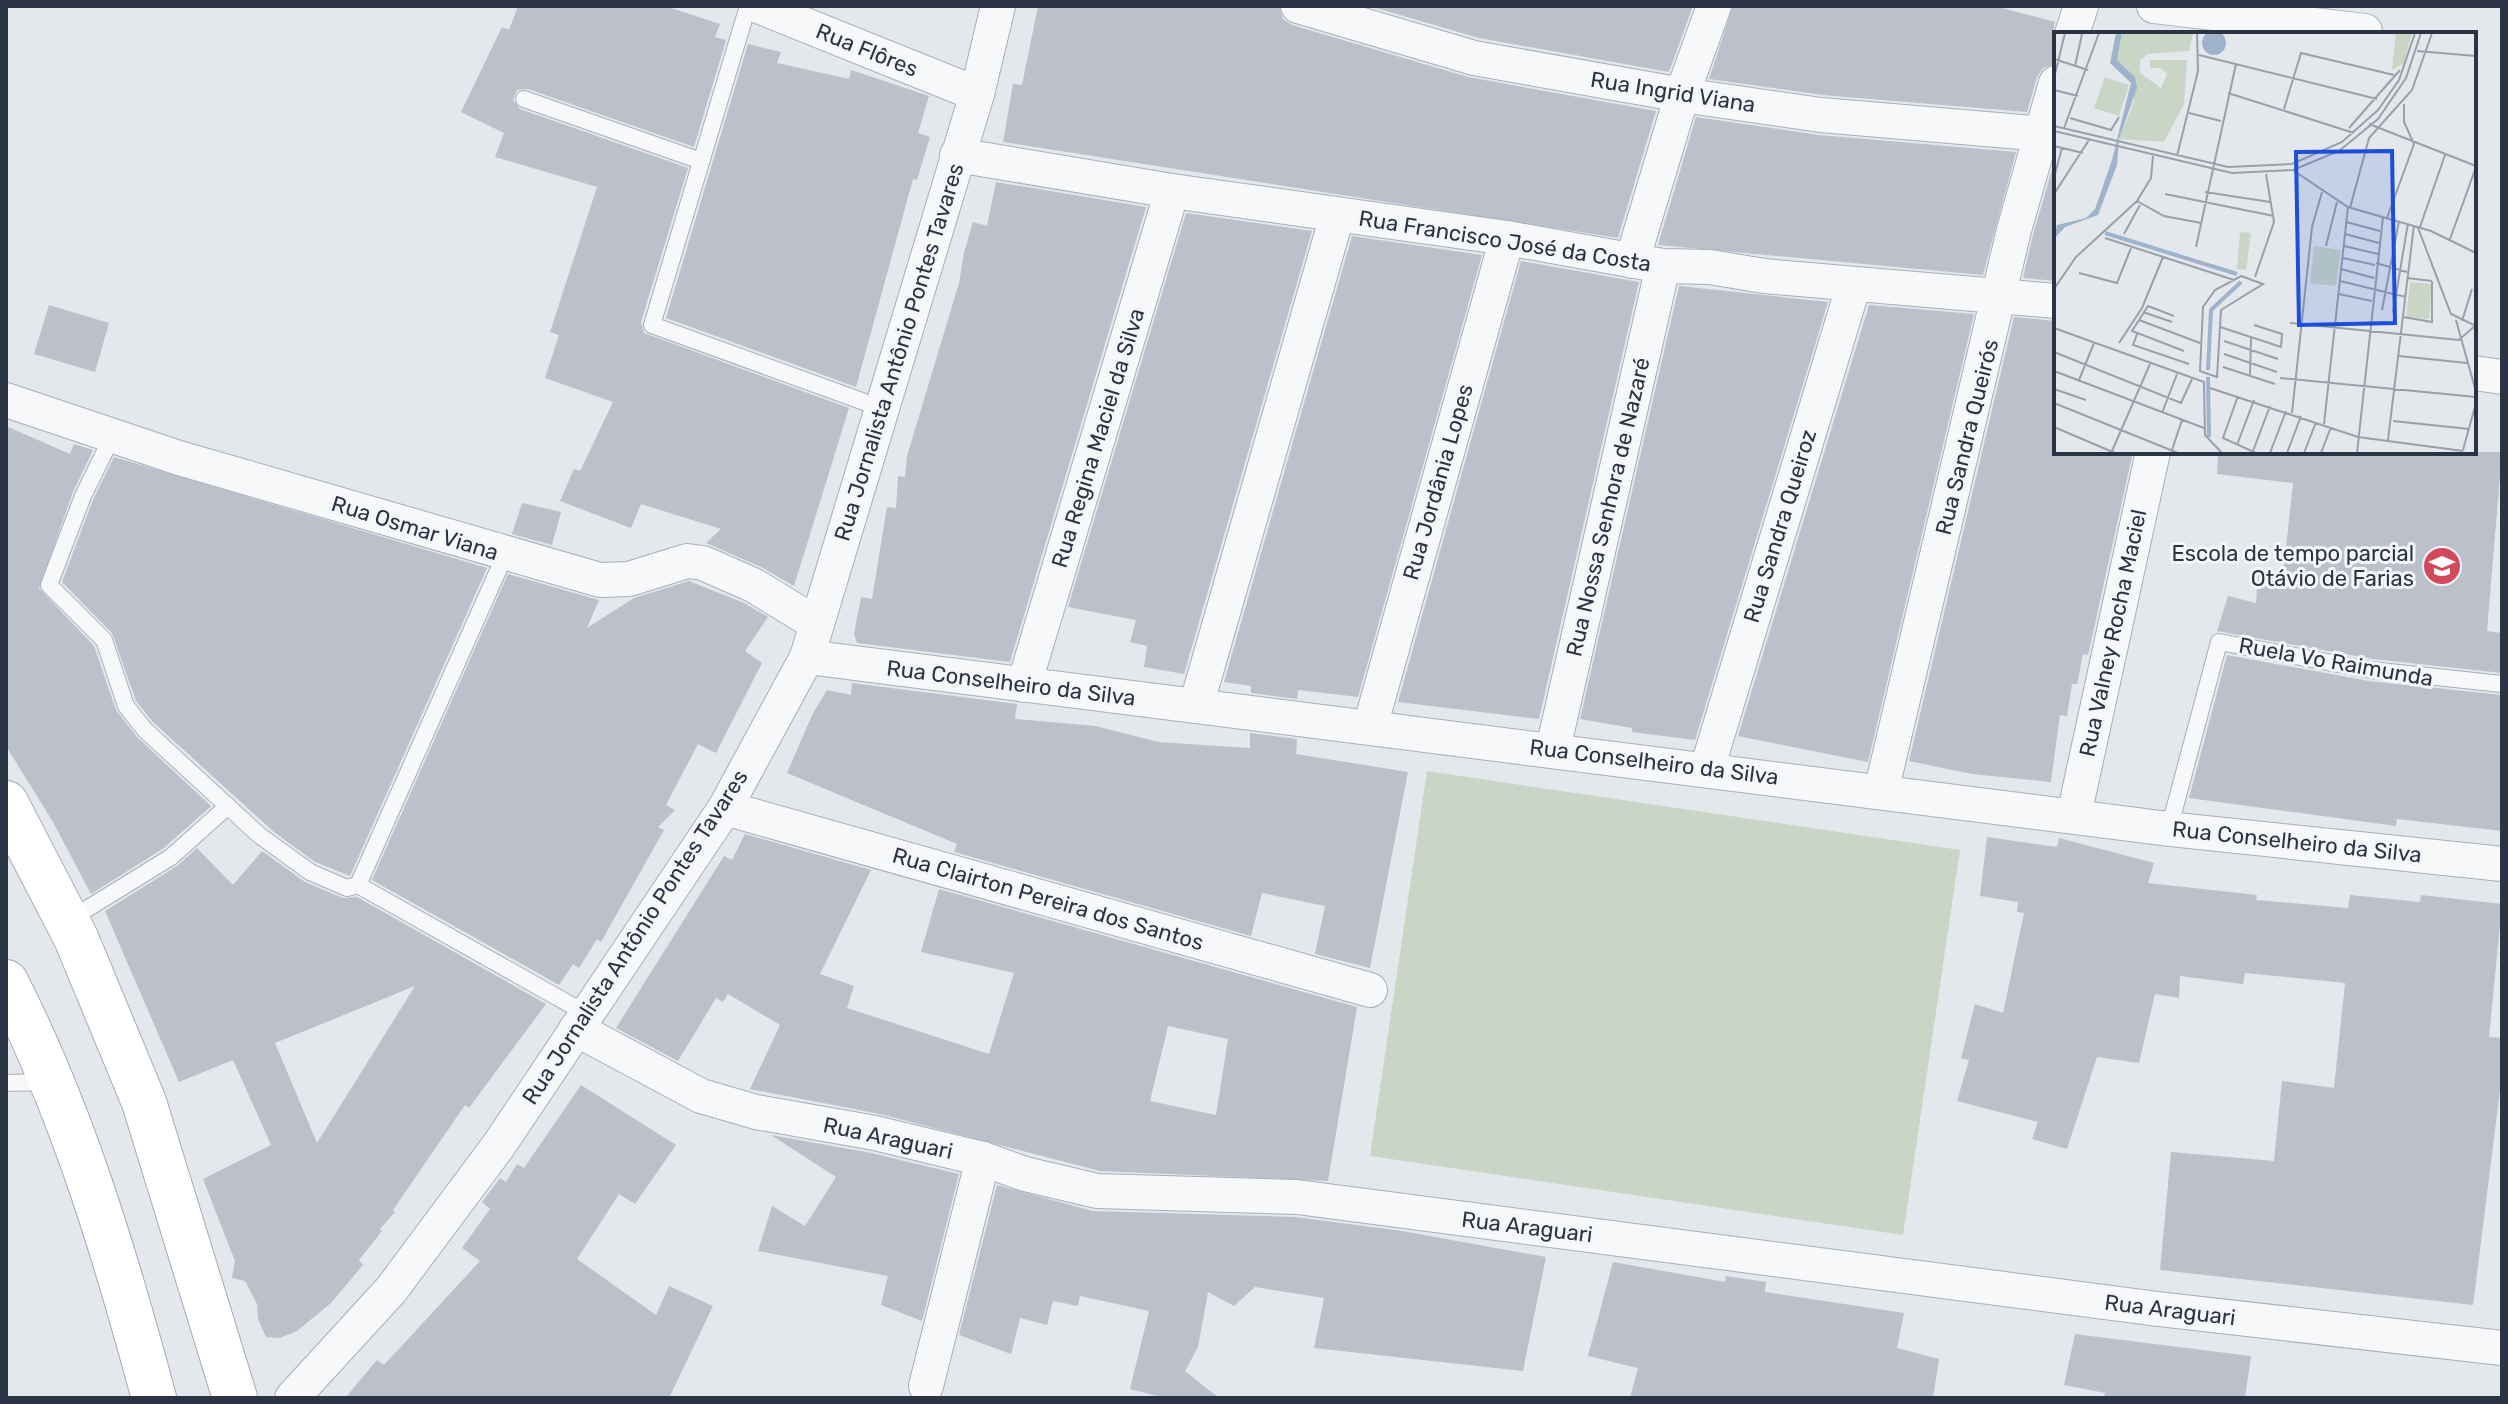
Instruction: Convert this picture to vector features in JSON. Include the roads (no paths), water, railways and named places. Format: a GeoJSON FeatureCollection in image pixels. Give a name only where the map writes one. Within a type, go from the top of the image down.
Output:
{"type":"FeatureCollection","features":[{"type":"Feature","properties":{"kind":"main road"},"geometry":{"type":"LineString","coordinates":[[6,803],[68,920],[144,1102],[235,1398]]}},
{"type":"Feature","properties":{"kind":"main road"},"geometry":{"type":"LineString","coordinates":[[6,982],[51,1082],[125,1289],[154,1398]]}},
{"type":"Feature","properties":{"kind":"street","name":"Rua Flôres"},"geometry":{"type":"LineString","coordinates":[[758,6],[977,94]]}},
{"type":"Feature","properties":{"kind":"street","name":"Rua Jornalista Antônio Pontes Tavares"},"geometry":{"type":"LineString","coordinates":[[292,1398],[391,1290],[499,1145],[725,808],[807,657],[977,94],[998,6]]}},
{"type":"Feature","properties":{"kind":"street","name":"Rua Ingrid Viana"},"geometry":{"type":"LineString","coordinates":[[1298,6],[1474,58],[1682,95],[1821,115],[2048,134]]}},
{"type":"Feature","properties":{"kind":"street"},"geometry":{"type":"LineString","coordinates":[[1647,263],[1682,95],[1714,6]]}},
{"type":"Feature","properties":{"kind":"street"},"geometry":{"type":"LineString","coordinates":[[2073,32],[2081,6]]}},
{"type":"Feature","properties":{"kind":"street"},"geometry":{"type":"LineString","coordinates":[[2154,6],[2365,31]]}},
{"type":"Feature","properties":{"kind":"street","name":"Rua Sandra Queirós"},"geometry":{"type":"LineString","coordinates":[[1881,792],[2000,298],[2048,134],[2054,96]]}},
{"type":"Feature","properties":{"kind":"street","name":"Rua Francisco José da Costa"},"geometry":{"type":"LineString","coordinates":[[957,155],[1337,216],[1507,238],[1647,263],[2054,301]]}},
{"type":"Feature","properties":{"kind":"street","name":"Rua Regina Maciel da Silva"},"geometry":{"type":"LineString","coordinates":[[1024,685],[1172,191]]}},
{"type":"Feature","properties":{"kind":"street"},"geometry":{"type":"LineString","coordinates":[[1196,706],[1337,216]]}},
{"type":"Feature","properties":{"kind":"street","name":"Rua Jordânia Lopes"},"geometry":{"type":"LineString","coordinates":[[1370,727],[1507,238]]}},
{"type":"Feature","properties":{"kind":"street","name":"Rua Nossa Senhora de Nazaré"},"geometry":{"type":"LineString","coordinates":[[1553,749],[1647,263]]}},
{"type":"Feature","properties":{"kind":"street","name":"Rua Sandra Queiroz"},"geometry":{"type":"LineString","coordinates":[[1707,769],[1854,284]]}},
{"type":"Feature","properties":{"kind":"street"},"geometry":{"type":"LineString","coordinates":[[2476,373],[2502,377]]}},
{"type":"Feature","properties":{"kind":"street","name":"Rua Osmar Viana"},"geometry":{"type":"LineString","coordinates":[[6,400],[112,437],[505,555],[600,580],[629,579],[687,561],[703,563],[753,585],[817,624]]}},
{"type":"Feature","properties":{"kind":"street","name":"Rua Valney Rocha Maciel"},"geometry":{"type":"LineString","coordinates":[[2074,815],[2153,454]]}},
{"type":"Feature","properties":{"kind":"street","name":"Rua Conselheiro da Silva"},"geometry":{"type":"LineString","coordinates":[[807,657],[2169,829],[2502,864]]}},
{"type":"Feature","properties":{"kind":"street","name":"Rua Clairton Pereira dos Santos"},"geometry":{"type":"LineString","coordinates":[[725,808],[1370,990]]}},
{"type":"Feature","properties":{"kind":"street","name":"Rua Araguari"},"geometry":{"type":"LineString","coordinates":[[581,1021],[701,1096],[756,1112],[875,1133],[1097,1191],[1297,1197],[2158,1309],[2502,1348]]}},
{"type":"Feature","properties":{"kind":"street"},"geometry":{"type":"LineString","coordinates":[[926,1386],[983,1159]]}},
{"type":"Feature","properties":{"kind":"lane"},"geometry":{"type":"LineString","coordinates":[[748,6],[652,325],[881,408]]}},
{"type":"Feature","properties":{"kind":"lane"},"geometry":{"type":"LineString","coordinates":[[524,99],[701,161]]}},
{"type":"Feature","properties":{"kind":"lane"},"geometry":{"type":"LineString","coordinates":[[112,437],[83,496],[49,585],[104,640],[126,706],[145,730],[259,835],[310,872],[347,888],[358,885],[581,1021]]}},
{"type":"Feature","properties":{"kind":"lane"},"geometry":{"type":"LineString","coordinates":[[358,885],[505,555]]}},
{"type":"Feature","properties":{"kind":"lane","name":"Ruela Vo Raimunda"},"geometry":{"type":"LineString","coordinates":[[2169,829],[2219,642],[2371,670],[2502,684]]}},
{"type":"Feature","properties":{"kind":"lane"},"geometry":{"type":"LineString","coordinates":[[68,920],[171,857],[228,806]]}},
{"type":"Feature","properties":{"kind":"lane"},"geometry":{"type":"LineString","coordinates":[[6,1083],[51,1082]]}},
{"type":"Feature","properties":{"kind":"place","name":"Escola de tempo parcial Otávio de Farias"},"geometry":{"type":"Point","coordinates":[2442,566]}}]}
